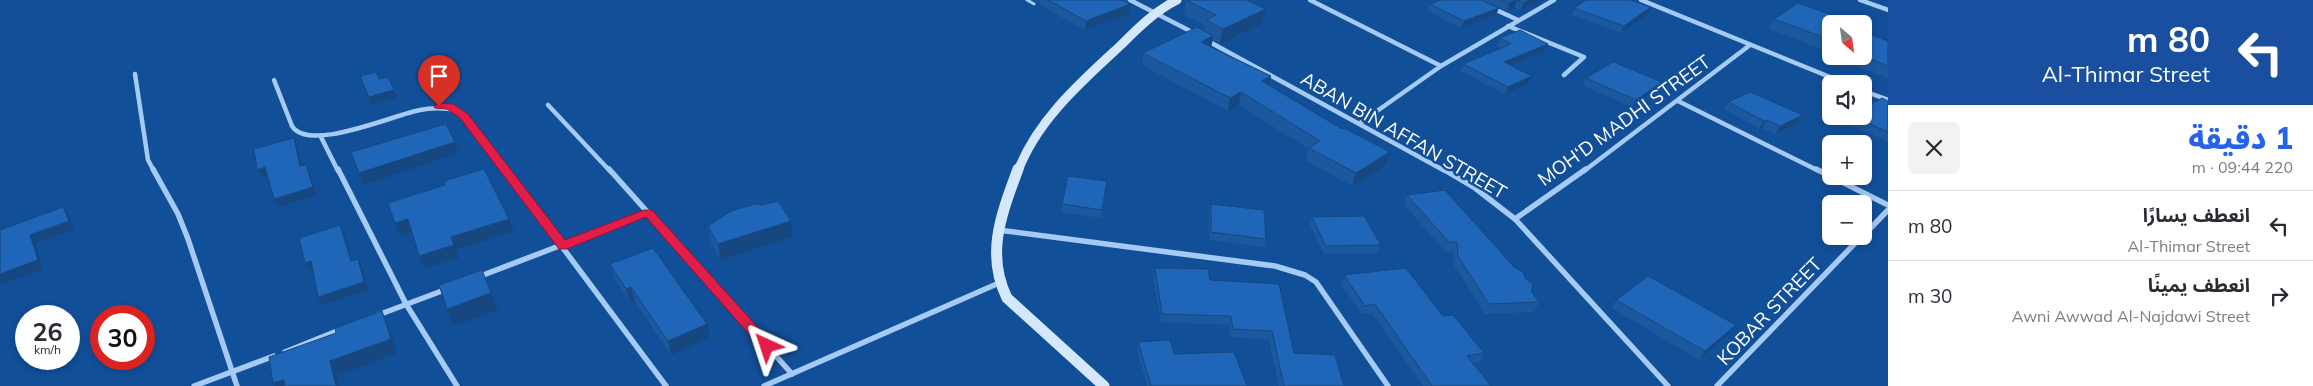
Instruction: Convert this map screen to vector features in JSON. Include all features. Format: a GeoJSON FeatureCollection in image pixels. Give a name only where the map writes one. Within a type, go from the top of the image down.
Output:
{"type":"FeatureCollection","features":[{"type":"Feature","properties":{"kind":"street","name":"ABAN BIN AFFAN STREET"},"geometry":{"type":"LineString","coordinates":[[1130,0],[1360,123],[1474,188],[1515,218],[1668,386]]}},
{"type":"Feature","properties":{"kind":"street"},"geometry":{"type":"LineString","coordinates":[[1104,386],[1019,311],[1007,298],[999,283],[995,268],[998,230],[1022,160],[1045,124],[1106,59],[1155,12],[1177,0]]}},
{"type":"Feature","properties":{"kind":"street"},"geometry":{"type":"LineString","coordinates":[[1310,0],[1441,66]]}},
{"type":"Feature","properties":{"kind":"street"},"geometry":{"type":"LineString","coordinates":[[1360,123],[1441,66],[1554,0]]}},
{"type":"Feature","properties":{"kind":"street"},"geometry":{"type":"LineString","coordinates":[[1641,0],[1825,75]]}},
{"type":"Feature","properties":{"kind":"street"},"geometry":{"type":"LineString","coordinates":[[1860,0],[1888,10]]}},
{"type":"Feature","properties":{"kind":"street"},"geometry":{"type":"LineString","coordinates":[[1491,8],[1518,20]]}},
{"type":"Feature","properties":{"kind":"street"},"geometry":{"type":"LineString","coordinates":[[1508,26],[1584,57],[1564,75]]}},
{"type":"Feature","properties":{"kind":"street","name":"MOH‘D MADHI STREET"},"geometry":{"type":"LineString","coordinates":[[1515,218],[1678,101],[1750,45]]}},
{"type":"Feature","properties":{"kind":"street"},"geometry":{"type":"LineString","coordinates":[[135,74],[148,160],[178,214],[188,239],[237,386]]}},
{"type":"Feature","properties":{"kind":"street"},"geometry":{"type":"LineString","coordinates":[[274,80],[295,130],[308,137],[321,137],[425,108],[449,106],[464,116],[666,386]]}},
{"type":"Feature","properties":{"kind":"street"},"geometry":{"type":"LineString","coordinates":[[1872,93],[1888,100]]}},
{"type":"Feature","properties":{"kind":"street"},"geometry":{"type":"LineString","coordinates":[[1678,101],[1888,205]]}},
{"type":"Feature","properties":{"kind":"street"},"geometry":{"type":"LineString","coordinates":[[548,105],[572,127],[792,374]]}},
{"type":"Feature","properties":{"kind":"street"},"geometry":{"type":"LineString","coordinates":[[321,137],[406,304],[457,386]]}},
{"type":"Feature","properties":{"kind":"street","name":"KOBAR STREET"},"geometry":{"type":"LineString","coordinates":[[1872,227],[1888,210]]}},
{"type":"Feature","properties":{"kind":"street"},"geometry":{"type":"LineString","coordinates":[[470,280],[648,212]]}},
{"type":"Feature","properties":{"kind":"street"},"geometry":{"type":"LineString","coordinates":[[998,230],[1275,266],[1305,275],[1324,291],[1388,386]]}},
{"type":"Feature","properties":{"kind":"street","name":"KOBAR STREET"},"geometry":{"type":"LineString","coordinates":[[1718,386],[1854,245]]}},
{"type":"Feature","properties":{"kind":"street"},"geometry":{"type":"LineString","coordinates":[[764,386],[999,283]]}},
{"type":"Feature","properties":{"kind":"street"},"geometry":{"type":"LineString","coordinates":[[369,318],[452,287]]}},
{"type":"Feature","properties":{"kind":"street"},"geometry":{"type":"LineString","coordinates":[[194,386],[351,326]]}},
{"type":"Feature","properties":{"kind":"lane"},"geometry":{"type":"LineString","coordinates":[[1028,0],[1034,4]]}},
{"type":"Feature","properties":{"kind":"building"},"geometry":{"type":"Polygon","coordinates":[[[1048,0],[1122,0],[1130,4],[1086,21],[1048,0]]]}},
{"type":"Feature","properties":{"kind":"building"},"geometry":{"type":"Polygon","coordinates":[[[1186,0],[1246,0],[1266,9],[1223,29],[1206,20],[1216,15],[1186,0]]]}},
{"type":"Feature","properties":{"kind":"building"},"geometry":{"type":"Polygon","coordinates":[[[1441,0],[1481,0],[1499,8],[1464,21],[1430,4],[1441,0]]]}},
{"type":"Feature","properties":{"kind":"building"},"geometry":{"type":"Polygon","coordinates":[[[1501,0],[1517,0],[1509,3],[1501,0]]]}},
{"type":"Feature","properties":{"kind":"building"},"geometry":{"type":"Polygon","coordinates":[[[1517,0],[1531,0],[1523,3],[1517,0]]]}},
{"type":"Feature","properties":{"kind":"building"},"geometry":{"type":"Polygon","coordinates":[[[1586,0],[1630,0],[1651,7],[1624,26],[1574,8],[1586,0]]]}},
{"type":"Feature","properties":{"kind":"building"},"geometry":{"type":"Polygon","coordinates":[[[1798,3],[1831,15],[1822,15],[1822,37],[1774,19],[1798,3]]]}},
{"type":"Feature","properties":{"kind":"building"},"geometry":{"type":"Polygon","coordinates":[[[1197,27],[1213,36],[1201,42],[1271,76],[1262,81],[1342,129],[1344,128],[1390,152],[1356,173],[1309,148],[1320,141],[1241,92],[1230,98],[1143,53],[1197,27]]]}},
{"type":"Feature","properties":{"kind":"building"},"geometry":{"type":"Polygon","coordinates":[[[1520,30],[1548,44],[1504,62],[1532,76],[1508,87],[1463,64],[1511,44],[1500,38],[1520,30]]]}},
{"type":"Feature","properties":{"kind":"building"},"geometry":{"type":"Polygon","coordinates":[[[1872,35],[1888,41],[1888,66],[1872,60],[1872,35]]]}},
{"type":"Feature","properties":{"kind":"building"},"geometry":{"type":"Polygon","coordinates":[[[1613,62],[1662,82],[1636,100],[1586,78],[1613,62]]]}},
{"type":"Feature","properties":{"kind":"building"},"geometry":{"type":"Polygon","coordinates":[[[376,72],[379,79],[388,77],[394,90],[369,97],[360,76],[376,72]]]}},
{"type":"Feature","properties":{"kind":"building"},"geometry":{"type":"Polygon","coordinates":[[[1750,92],[1803,115],[1780,126],[1766,120],[1764,121],[1728,102],[1750,92]]]}},
{"type":"Feature","properties":{"kind":"building"},"geometry":{"type":"Polygon","coordinates":[[[1882,98],[1888,101],[1888,132],[1872,125],[1872,104],[1882,98]]]}},
{"type":"Feature","properties":{"kind":"building"},"geometry":{"type":"Polygon","coordinates":[[[446,124],[455,142],[359,173],[351,152],[446,124]]]}},
{"type":"Feature","properties":{"kind":"building"},"geometry":{"type":"Polygon","coordinates":[[[294,138],[300,166],[306,165],[313,187],[274,199],[265,167],[257,170],[254,149],[294,138]]]}},
{"type":"Feature","properties":{"kind":"building"},"geometry":{"type":"Polygon","coordinates":[[[484,169],[509,219],[451,237],[454,245],[419,256],[408,219],[395,223],[388,203],[445,185],[444,181],[484,169]]]}},
{"type":"Feature","properties":{"kind":"building"},"geometry":{"type":"Polygon","coordinates":[[[1068,176],[1107,181],[1102,210],[1062,204],[1068,176]]]}},
{"type":"Feature","properties":{"kind":"building"},"geometry":{"type":"Polygon","coordinates":[[[1445,190],[1514,267],[1523,272],[1525,278],[1533,285],[1531,291],[1539,302],[1489,304],[1458,256],[1457,242],[1449,242],[1407,195],[1445,190]]]}},
{"type":"Feature","properties":{"kind":"building"},"geometry":{"type":"Polygon","coordinates":[[[778,201],[791,221],[718,244],[708,226],[731,211],[755,204],[762,205],[778,201]]]}},
{"type":"Feature","properties":{"kind":"building"},"geometry":{"type":"Polygon","coordinates":[[[1211,204],[1264,210],[1266,239],[1211,232],[1211,204]]]}},
{"type":"Feature","properties":{"kind":"building"},"geometry":{"type":"Polygon","coordinates":[[[63,207],[69,221],[30,235],[38,260],[0,274],[0,230],[63,207]]]}},
{"type":"Feature","properties":{"kind":"building"},"geometry":{"type":"Polygon","coordinates":[[[1364,216],[1381,245],[1326,246],[1312,217],[1364,216]]]}},
{"type":"Feature","properties":{"kind":"building"},"geometry":{"type":"Polygon","coordinates":[[[340,225],[351,261],[358,259],[364,282],[318,297],[311,261],[305,263],[299,238],[340,225]]]}},
{"type":"Feature","properties":{"kind":"building"},"geometry":{"type":"Polygon","coordinates":[[[653,248],[707,324],[668,341],[631,287],[626,289],[610,264],[653,248]]]}},
{"type":"Feature","properties":{"kind":"building"},"geometry":{"type":"Polygon","coordinates":[[[1155,268],[1208,269],[1210,280],[1279,284],[1294,353],[1335,355],[1344,386],[1284,386],[1272,331],[1233,329],[1231,316],[1162,314],[1155,268]]]}},
{"type":"Feature","properties":{"kind":"building"},"geometry":{"type":"Polygon","coordinates":[[[1406,268],[1443,316],[1453,315],[1484,353],[1467,356],[1491,386],[1432,386],[1375,304],[1365,306],[1344,275],[1406,268]]]}},
{"type":"Feature","properties":{"kind":"building"},"geometry":{"type":"Polygon","coordinates":[[[482,270],[491,293],[447,309],[439,285],[482,270]]]}},
{"type":"Feature","properties":{"kind":"building"},"geometry":{"type":"Polygon","coordinates":[[[1648,276],[1736,325],[1705,351],[1616,300],[1648,276]]]}},
{"type":"Feature","properties":{"kind":"building"},"geometry":{"type":"Polygon","coordinates":[[[382,311],[391,339],[330,361],[336,386],[285,386],[284,380],[273,383],[269,357],[336,333],[335,328],[382,311]]]}},
{"type":"Feature","properties":{"kind":"building"},"geometry":{"type":"Polygon","coordinates":[[[1170,340],[1174,354],[1234,352],[1247,386],[1151,386],[1138,342],[1170,340]]]}},
{"type":"Feature","properties":{"kind":"route"},"geometry":{"type":"LineString","coordinates":[[439,106],[449,106],[458,110],[464,116],[489,152],[563,246],[648,212],[767,346]]}}]}
